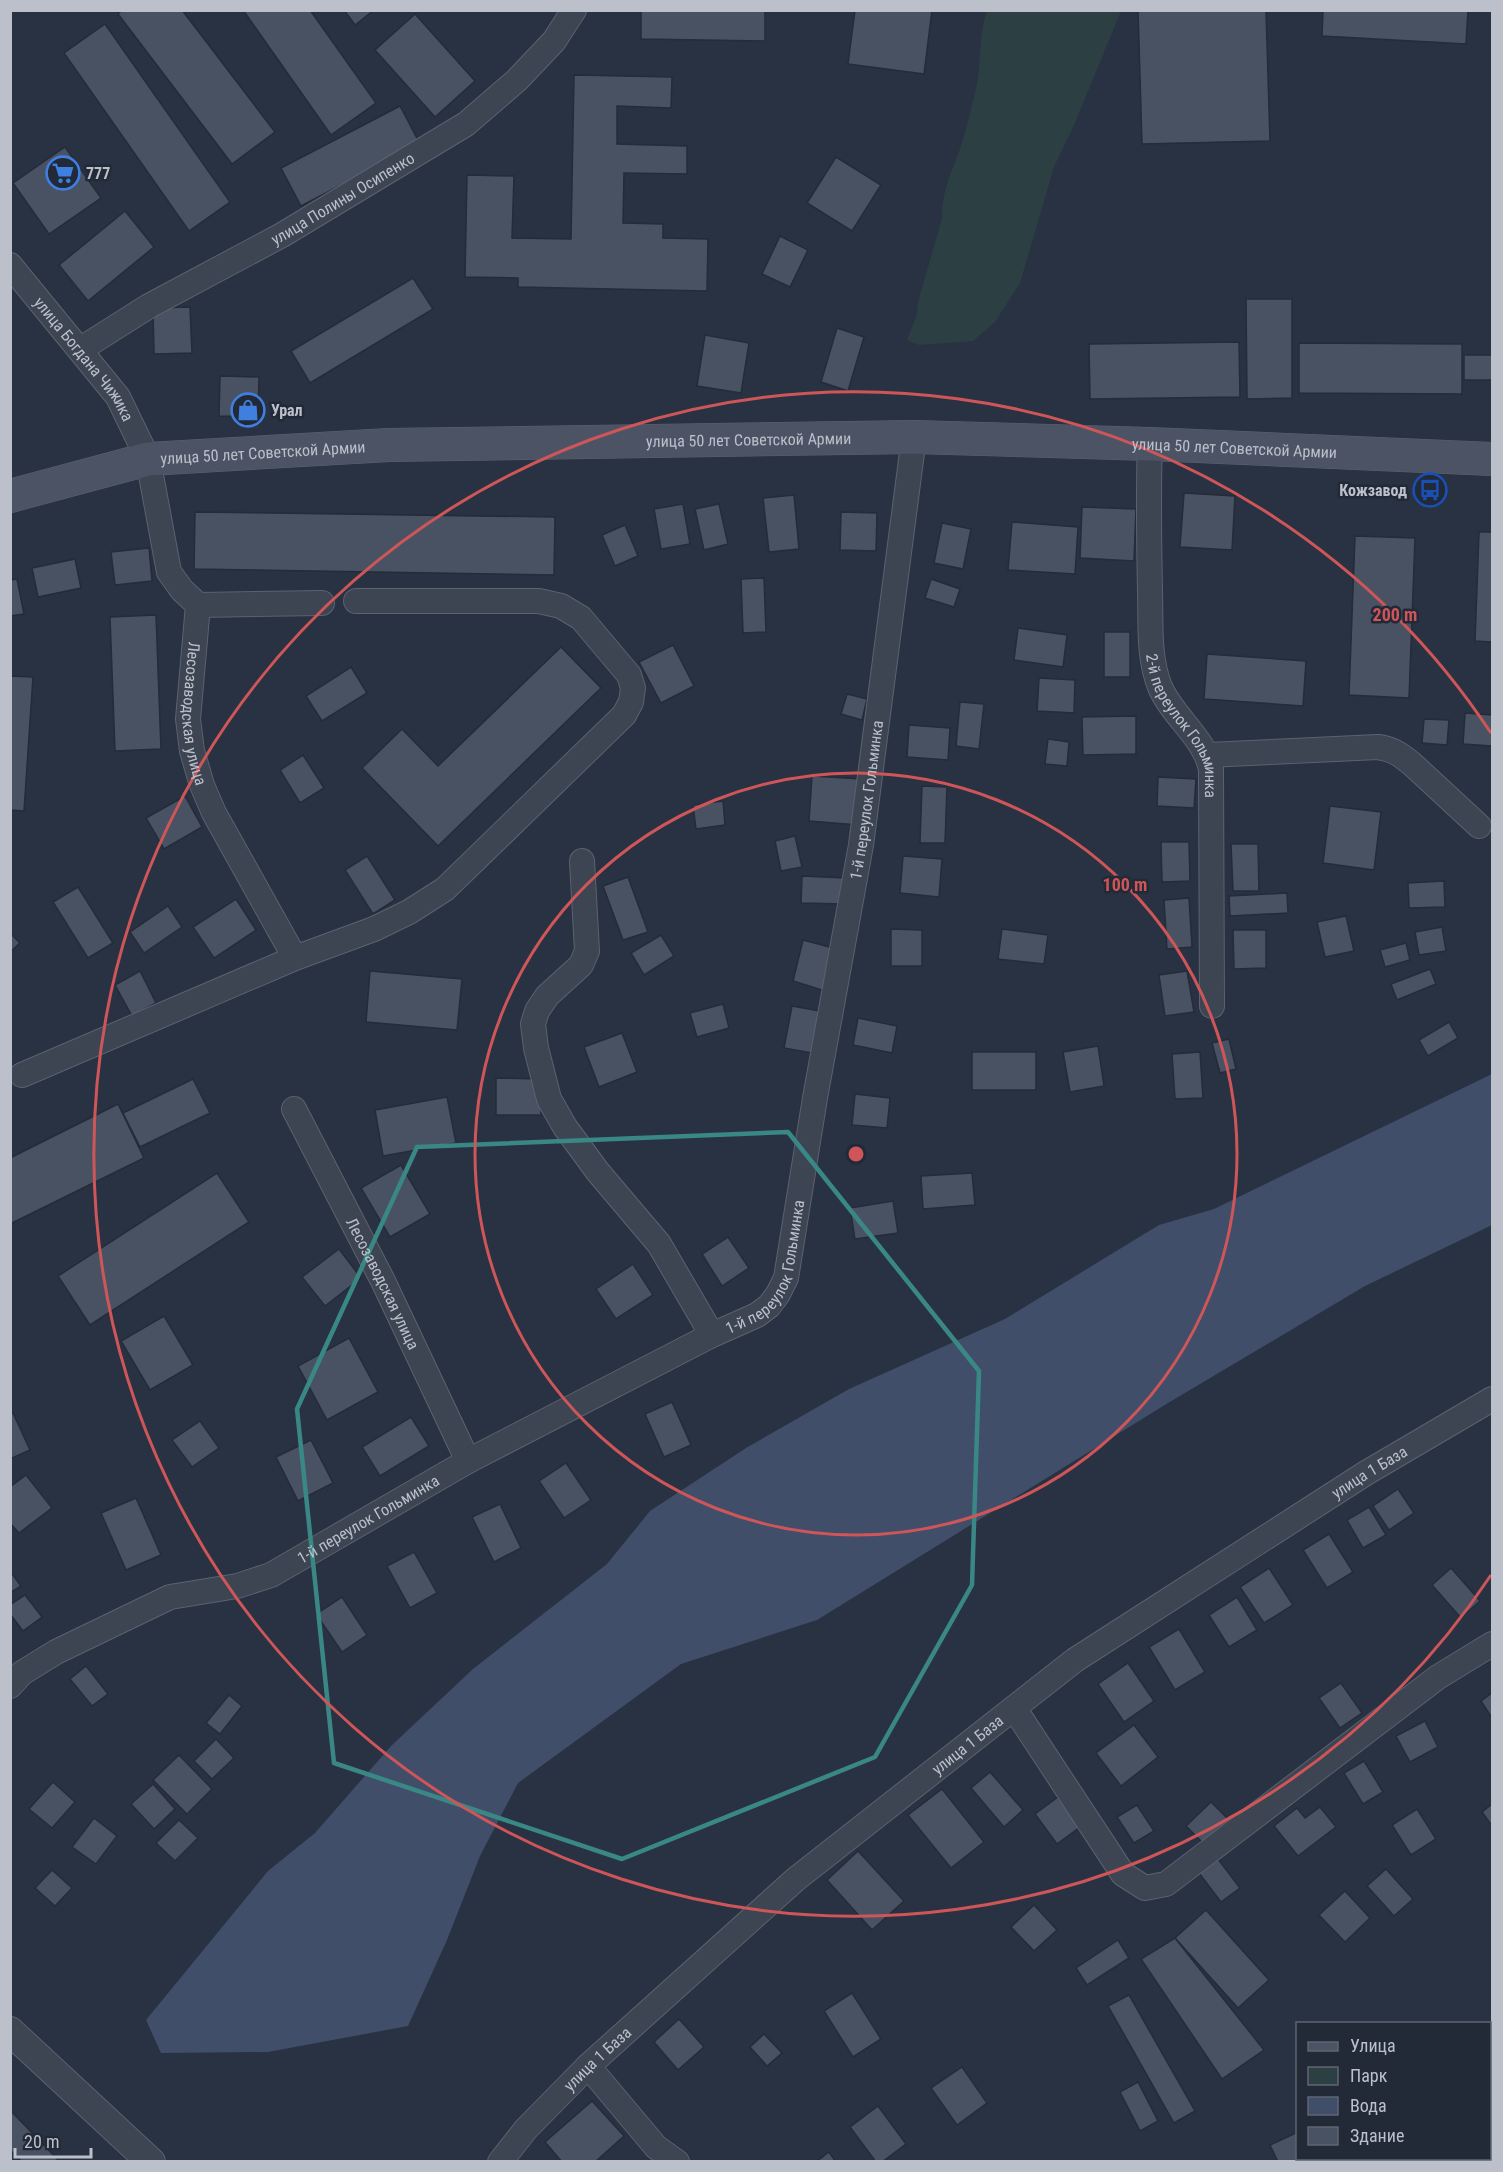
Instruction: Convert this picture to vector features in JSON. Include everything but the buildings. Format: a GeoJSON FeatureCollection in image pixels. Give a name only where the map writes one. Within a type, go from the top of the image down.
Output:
{"type":"FeatureCollection","features":[{"type":"Feature","properties":{"kind":"main road","name":"улица 50 лет Советской Армии"},"geometry":{"type":"LineString","coordinates":[[10,496],[148,459],[389,445],[914,437],[1150,444],[1492,459]]}},
{"type":"Feature","properties":{"kind":"street","name":"улица Полины Осипенко"},"geometry":{"type":"LineString","coordinates":[[81,350],[149,306],[282,235],[466,124],[540,57],[554,41],[574,10]]}},
{"type":"Feature","properties":{"kind":"street","name":"улица Богдана Чижика"},"geometry":{"type":"LineString","coordinates":[[10,265],[118,397],[148,459]]}},
{"type":"Feature","properties":{"kind":"street","name":"1-й переулок Гольминка"},"geometry":{"type":"LineString","coordinates":[[10,1686],[22,1673],[56,1652],[170,1597],[237,1586],[272,1575],[468,1461],[769,1306],[786,1278],[815,1098],[861,845],[914,437]]}},
{"type":"Feature","properties":{"kind":"street","name":"2-й переулок Гольминка"},"geometry":{"type":"LineString","coordinates":[[1150,444],[1148,490],[1151,654],[1160,687],[1174,712],[1208,755],[1210,769],[1212,1006]]}},
{"type":"Feature","properties":{"kind":"street"},"geometry":{"type":"LineString","coordinates":[[148,459],[169,572],[182,590],[198,605],[322,603]]}},
{"type":"Feature","properties":{"kind":"street"},"geometry":{"type":"LineString","coordinates":[[22,1075],[295,958],[374,930],[409,912],[445,889],[624,715],[631,702],[633,688],[629,675],[581,618],[561,606],[539,601],[356,601]]}},
{"type":"Feature","properties":{"kind":"street","name":"Лесозаводская улица"},"geometry":{"type":"LineString","coordinates":[[198,605],[188,719],[192,751],[202,785],[214,813],[295,958]]}},
{"type":"Feature","properties":{"kind":"street"},"geometry":{"type":"LineString","coordinates":[[1208,755],[1378,747],[1389,749],[1401,754],[1479,826]]}},
{"type":"Feature","properties":{"kind":"street"},"geometry":{"type":"LineString","coordinates":[[582,861],[587,951],[581,965],[547,996],[537,1011],[533,1024],[536,1048],[549,1099],[565,1127],[598,1172],[658,1244],[712,1335]]}},
{"type":"Feature","properties":{"kind":"street","name":"Лесозаводская улица"},"geometry":{"type":"LineString","coordinates":[[294,1109],[383,1281],[468,1461]]}},
{"type":"Feature","properties":{"kind":"street","name":"улица 1 База"},"geometry":{"type":"LineString","coordinates":[[500,2162],[526,2129],[588,2066],[796,1879],[1075,1660],[1366,1473],[1492,1399]]}},
{"type":"Feature","properties":{"kind":"street"},"geometry":{"type":"LineString","coordinates":[[1014,1708],[1123,1874],[1145,1888],[1166,1884],[1438,1677],[1492,1644]]}},
{"type":"Feature","properties":{"kind":"street"},"geometry":{"type":"LineString","coordinates":[[10,2031],[151,2162]]}},
{"type":"Feature","properties":{"kind":"street"},"geometry":{"type":"LineString","coordinates":[[588,2066],[656,2147],[677,2162]]}},
{"type":"Feature","properties":{"kind":"highlighted area"},"geometry":{"type":"Polygon","coordinates":[[[788,1132],[979,1371],[972,1585],[875,1757],[622,1859],[334,1763],[297,1409],[417,1147],[788,1132]]]}},
{"type":"Feature","properties":{"kind":"green space"},"geometry":{"type":"Polygon","coordinates":[[[987,11],[1121,11],[1074,125],[1054,167],[1020,283],[995,322],[973,341],[919,345],[907,340],[917,315],[918,302],[942,219],[945,192],[964,137],[976,89],[982,30],[987,11]]]}},
{"type":"Feature","properties":{"kind":"water"},"geometry":{"type":"Polygon","coordinates":[[[1492,1074],[1492,1225],[1365,1286],[1168,1403],[817,1620],[681,1664],[518,1783],[480,1856],[447,1940],[408,2026],[268,2052],[161,2053],[146,2020],[268,1871],[315,1833],[391,1746],[473,1669],[607,1564],[650,1511],[746,1448],[849,1389],[1005,1319],[1159,1225],[1214,1209],[1492,1074]]]}},
{"type":"Feature","properties":{"kind":"place","name":"777"},"geometry":{"type":"Point","coordinates":[63,173]}},
{"type":"Feature","properties":{"kind":"place","name":"Урал"},"geometry":{"type":"Point","coordinates":[248,410]}},
{"type":"Feature","properties":{"kind":"place","name":"Кожзавод"},"geometry":{"type":"Point","coordinates":[1430,490]}}]}
